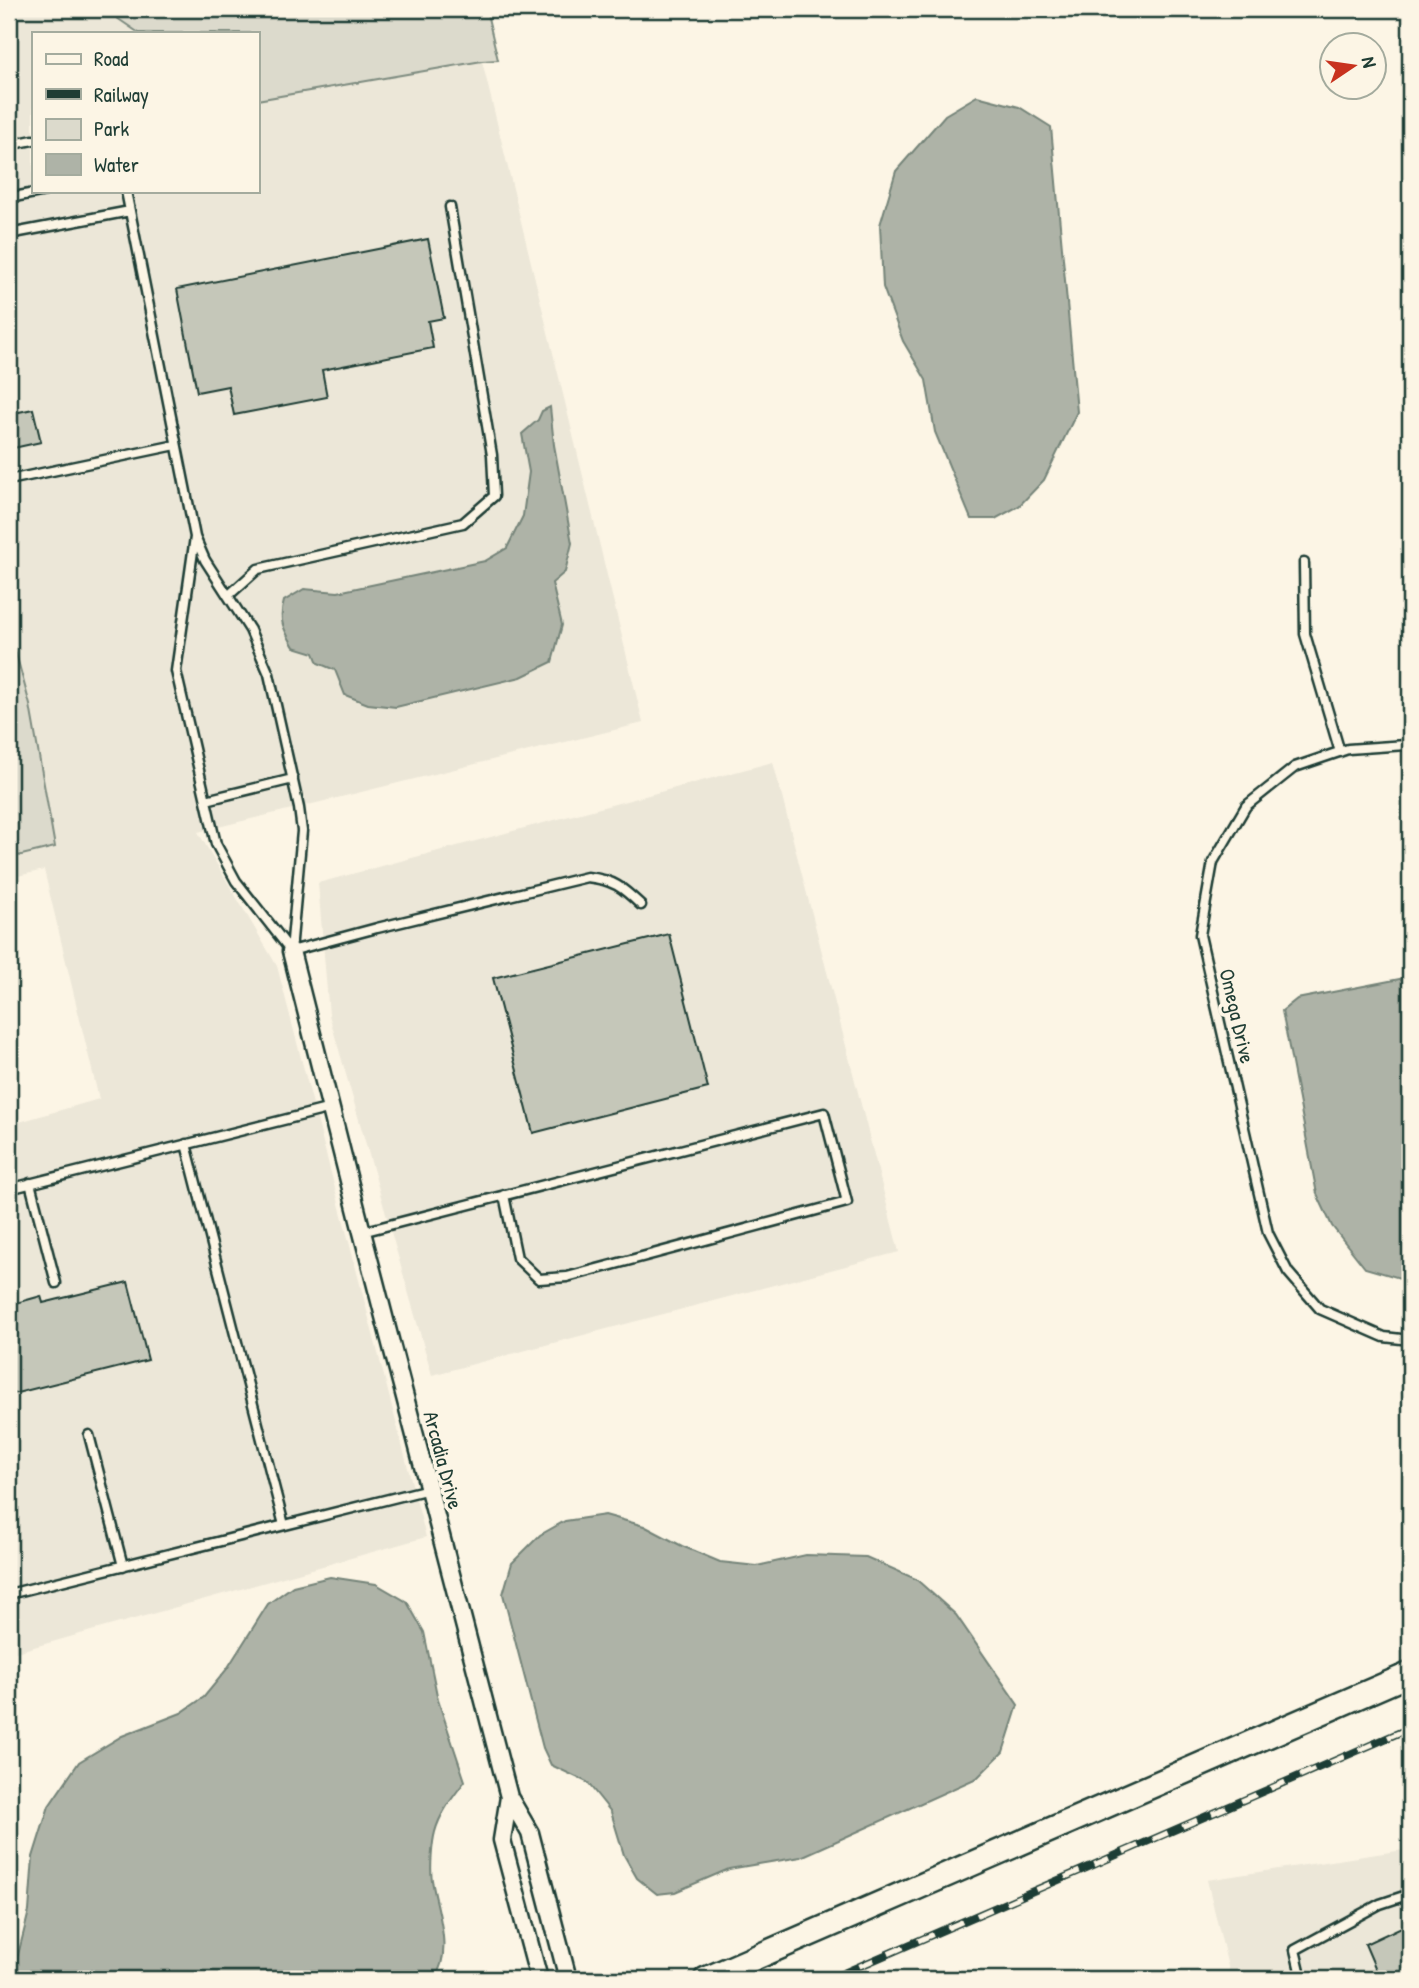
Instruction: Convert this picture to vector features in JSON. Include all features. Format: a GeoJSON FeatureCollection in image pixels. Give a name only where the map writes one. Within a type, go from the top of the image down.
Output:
{"type":"FeatureCollection","features":[{"type":"Feature","properties":{"kind":"main road"},"geometry":{"type":"LineString","coordinates":[[706,1979],[1410,1674]]}},
{"type":"Feature","properties":{"kind":"street","name":"Arcadia Drive"},"geometry":{"type":"LineString","coordinates":[[291,951],[509,1797],[502,1840],[538,1979]]}},
{"type":"Feature","properties":{"kind":"street"},"geometry":{"type":"LineString","coordinates":[[509,1797],[530,1833],[568,1979]]}},
{"type":"Feature","properties":{"kind":"lane"},"geometry":{"type":"LineString","coordinates":[[9,145],[32,140]]}},
{"type":"Feature","properties":{"kind":"lane"},"geometry":{"type":"LineString","coordinates":[[9,198],[40,192]]}},
{"type":"Feature","properties":{"kind":"lane"},"geometry":{"type":"LineString","coordinates":[[126,192],[195,537],[205,560],[250,630],[269,674],[293,779],[302,831],[291,951]]}},
{"type":"Feature","properties":{"kind":"lane"},"geometry":{"type":"LineString","coordinates":[[228,596],[258,569],[463,523],[494,496],[490,442],[450,207]]}},
{"type":"Feature","properties":{"kind":"lane"},"geometry":{"type":"LineString","coordinates":[[9,234],[130,211]]}},
{"type":"Feature","properties":{"kind":"lane"},"geometry":{"type":"LineString","coordinates":[[9,480],[176,445]]}},
{"type":"Feature","properties":{"kind":"lane"},"geometry":{"type":"LineString","coordinates":[[195,537],[176,671],[205,800],[216,844],[236,881],[291,951]]}},
{"type":"Feature","properties":{"kind":"lane"},"geometry":{"type":"LineString","coordinates":[[1304,563],[1305,634],[1340,752]]}},
{"type":"Feature","properties":{"kind":"lane","name":"Omega Drive"},"geometry":{"type":"LineString","coordinates":[[1410,746],[1348,749],[1295,767],[1246,806],[1213,862],[1200,935],[1268,1233],[1288,1272],[1320,1309],[1384,1337],[1410,1340]]}},
{"type":"Feature","properties":{"kind":"lane"},"geometry":{"type":"LineString","coordinates":[[205,800],[293,779]]}},
{"type":"Feature","properties":{"kind":"lane"},"geometry":{"type":"LineString","coordinates":[[291,951],[587,877],[606,879],[624,889],[641,905]]}},
{"type":"Feature","properties":{"kind":"lane"},"geometry":{"type":"LineString","coordinates":[[9,1189],[331,1108]]}},
{"type":"Feature","properties":{"kind":"lane"},"geometry":{"type":"LineString","coordinates":[[362,1232],[504,1195],[824,1113],[847,1202],[567,1277],[539,1279],[517,1258],[504,1195]]}},
{"type":"Feature","properties":{"kind":"lane"},"geometry":{"type":"LineString","coordinates":[[186,1144],[284,1525]]}},
{"type":"Feature","properties":{"kind":"lane"},"geometry":{"type":"LineString","coordinates":[[30,1183],[56,1283]]}},
{"type":"Feature","properties":{"kind":"lane"},"geometry":{"type":"LineString","coordinates":[[89,1435],[123,1566]]}},
{"type":"Feature","properties":{"kind":"lane"},"geometry":{"type":"LineString","coordinates":[[9,1594],[429,1489]]}},
{"type":"Feature","properties":{"kind":"lane"},"geometry":{"type":"LineString","coordinates":[[1302,1979],[1295,1950],[1380,1904],[1410,1894]]}},
{"type":"Feature","properties":{"kind":"shaded area"},"geometry":{"type":"Polygon","coordinates":[[[9,9],[112,9],[114,16],[138,32],[32,32],[32,192],[259,192],[259,100],[482,61],[643,723],[198,832],[277,966],[426,1537],[9,1654],[9,1125],[99,1099],[44,870],[9,878],[9,9]]]}},
{"type":"Feature","properties":{"kind":"shaded area"},"geometry":{"type":"Polygon","coordinates":[[[773,762],[899,1252],[432,1375],[329,1015],[318,883],[773,762]]]}},
{"type":"Feature","properties":{"kind":"shaded area"},"geometry":{"type":"Polygon","coordinates":[[[1410,1849],[1410,1979],[1231,1979],[1207,1880],[1410,1849]]]}},
{"type":"Feature","properties":{"kind":"green space"},"geometry":{"type":"Polygon","coordinates":[[[112,9],[486,9],[498,60],[259,100],[259,32],[138,32],[114,16],[112,9]]]}},
{"type":"Feature","properties":{"kind":"green space"},"geometry":{"type":"Polygon","coordinates":[[[9,628],[30,705],[55,847],[9,858],[9,628]]]}},
{"type":"Feature","properties":{"kind":"water"},"geometry":{"type":"Polygon","coordinates":[[[977,96],[1019,107],[1051,127],[1077,412],[1044,480],[1019,506],[995,519],[971,519],[935,432],[926,380],[903,341],[883,287],[880,225],[896,171],[945,115],[977,96]]]}},
{"type":"Feature","properties":{"kind":"water"},"geometry":{"type":"Polygon","coordinates":[[[550,407],[554,445],[572,543],[565,572],[552,583],[562,625],[552,662],[521,677],[396,707],[368,704],[345,695],[335,670],[318,663],[314,653],[294,647],[283,625],[284,601],[304,589],[338,592],[485,561],[507,548],[523,516],[529,472],[522,434],[538,420],[542,411],[550,407]]]}},
{"type":"Feature","properties":{"kind":"water"},"geometry":{"type":"Polygon","coordinates":[[[1410,977],[1410,1281],[1365,1268],[1332,1226],[1317,1194],[1282,1011],[1297,999],[1410,977]]]}},
{"type":"Feature","properties":{"kind":"water"},"geometry":{"type":"Polygon","coordinates":[[[605,1515],[644,1526],[720,1562],[757,1566],[806,1555],[866,1557],[916,1579],[956,1615],[1018,1705],[1003,1752],[977,1778],[801,1857],[729,1869],[675,1892],[657,1894],[637,1878],[624,1855],[611,1812],[587,1782],[551,1765],[543,1748],[503,1594],[512,1563],[540,1535],[565,1521],[605,1515]]]}},
{"type":"Feature","properties":{"kind":"water"},"geometry":{"type":"Polygon","coordinates":[[[330,1577],[376,1584],[407,1602],[424,1632],[438,1700],[465,1781],[440,1818],[433,1843],[431,1875],[443,1944],[440,1968],[434,1979],[10,1979],[29,1911],[33,1857],[49,1806],[79,1762],[122,1736],[181,1713],[204,1697],[227,1669],[268,1604],[293,1586],[330,1577]]]}},
{"type":"Feature","properties":{"kind":"building"},"geometry":{"type":"Polygon","coordinates":[[[428,239],[444,318],[428,321],[433,348],[322,370],[327,397],[234,415],[228,386],[197,392],[177,289],[428,239]]]}},
{"type":"Feature","properties":{"kind":"building"},"geometry":{"type":"Polygon","coordinates":[[[9,390],[14,413],[33,409],[41,442],[9,449],[9,390]]]}},
{"type":"Feature","properties":{"kind":"building"},"geometry":{"type":"Polygon","coordinates":[[[669,934],[708,1088],[533,1133],[493,978],[669,934]]]}},
{"type":"Feature","properties":{"kind":"building"},"geometry":{"type":"Polygon","coordinates":[[[128,1282],[148,1360],[9,1395],[9,1305],[41,1296],[43,1303],[128,1282]]]}},
{"type":"Feature","properties":{"kind":"building"},"geometry":{"type":"Polygon","coordinates":[[[1410,1923],[1410,1979],[1380,1979],[1365,1944],[1410,1923]]]}},
{"type":"Feature","properties":{"kind":"railway"},"geometry":{"type":"LineString","coordinates":[[830,1979],[1410,1728]]}}]}
